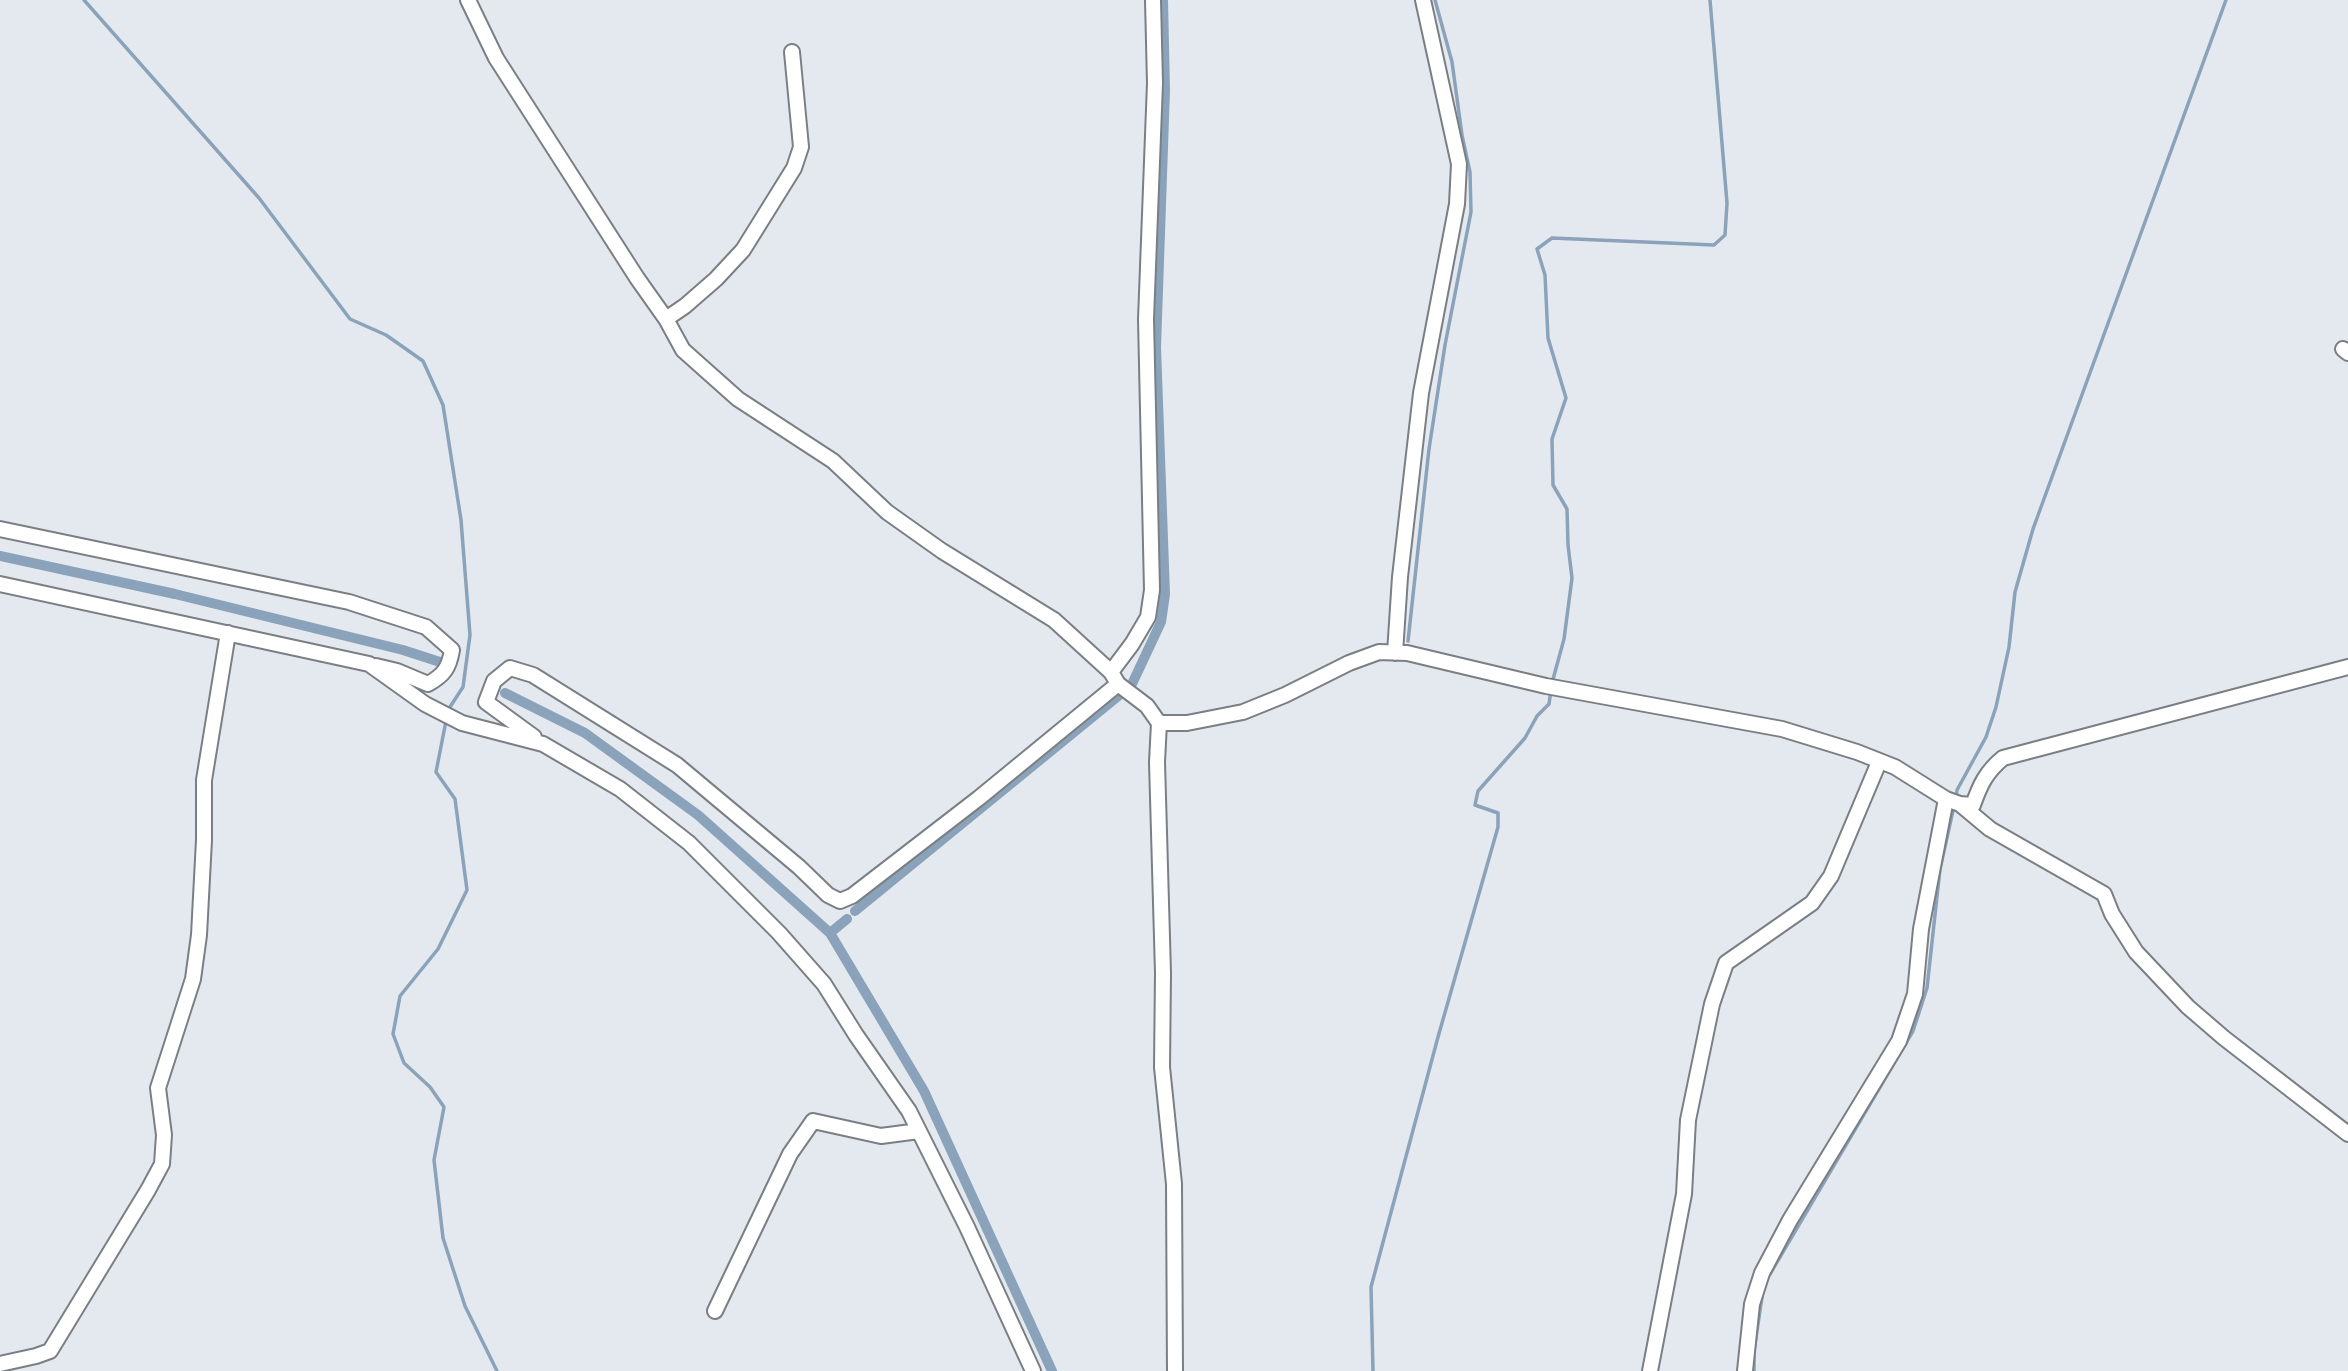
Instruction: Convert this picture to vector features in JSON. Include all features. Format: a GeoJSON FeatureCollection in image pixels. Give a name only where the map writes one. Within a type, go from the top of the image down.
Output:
{"type":"FeatureCollection","features":[{"type":"Feature","properties":{"kind":"street"},"geometry":{"type":"LineString","coordinates":[[468,0],[496,58],[683,349],[738,399],[832,461],[887,512],[1054,620],[1147,706],[1159,723],[1157,762],[1163,973],[1162,1067],[1174,1184],[1175,1371]]}},
{"type":"Feature","properties":{"kind":"street"},"geometry":{"type":"LineString","coordinates":[[1033,1371],[967,1227],[909,1111],[824,984],[779,933],[680,835],[620,789],[543,744],[486,702],[494,681],[510,668],[533,675],[677,765],[799,867],[828,895],[840,901],[852,896],[979,798],[1114,678],[1148,617],[1152,590],[1146,320],[1155,83],[1153,0]]}},
{"type":"Feature","properties":{"kind":"street"},"geometry":{"type":"LineString","coordinates":[[1395,653],[1400,577],[1421,393],[1457,204],[1459,164],[1423,0]]}},
{"type":"Feature","properties":{"kind":"street"},"geometry":{"type":"LineString","coordinates":[[666,319],[716,279],[743,250],[794,168],[801,147],[792,52]]}},
{"type":"Feature","properties":{"kind":"street"},"geometry":{"type":"LineString","coordinates":[[0,529],[349,602],[426,627],[452,650],[444,675],[428,684],[397,671],[369,664],[0,584]]}},
{"type":"Feature","properties":{"kind":"street"},"geometry":{"type":"LineString","coordinates":[[0,1364],[50,1351],[149,1190],[162,1164],[164,1135],[158,1088],[193,979],[199,935],[204,780],[228,633]]}},
{"type":"Feature","properties":{"kind":"street"},"geometry":{"type":"LineString","coordinates":[[1159,723],[1187,723],[1243,712],[1379,652],[1408,653],[1551,687],[1782,729],[1857,752],[1895,767],[1953,802],[1990,829],[2104,894],[2112,914],[2136,952],[2188,1007],[2348,1134]]}},
{"type":"Feature","properties":{"kind":"street"},"geometry":{"type":"LineString","coordinates":[[369,664],[425,704],[462,723],[543,744]]}},
{"type":"Feature","properties":{"kind":"street"},"geometry":{"type":"LineString","coordinates":[[1953,802],[1973,805],[1988,771],[2003,758],[2348,667]]}},
{"type":"Feature","properties":{"kind":"street"},"geometry":{"type":"LineString","coordinates":[[1650,1371],[1684,1194],[1688,1120],[1712,1004],[1726,963],[1812,903],[1831,876],[1879,762]]}},
{"type":"Feature","properties":{"kind":"street"},"geometry":{"type":"LineString","coordinates":[[1745,1371],[1744,1356],[1752,1304],[1762,1273],[1790,1220],[1899,1041],[1915,994],[1921,929],[1953,802]]}},
{"type":"Feature","properties":{"kind":"street"},"geometry":{"type":"LineString","coordinates":[[715,1311],[790,1154],[813,1121],[881,1136],[919,1131]]}},
{"type":"Feature","properties":{"kind":"waterway"},"geometry":{"type":"LineString","coordinates":[[84,0],[259,198],[350,319],[386,335],[423,361],[443,405],[461,520],[470,635],[463,687],[448,710]]}},
{"type":"Feature","properties":{"kind":"waterway"},"geometry":{"type":"LineString","coordinates":[[1132,684],[1161,622],[1165,594],[1156,347],[1165,90],[1163,0]]}},
{"type":"Feature","properties":{"kind":"waterway"},"geometry":{"type":"LineString","coordinates":[[1408,641],[1429,449],[1445,345],[1471,212],[1470,172],[1452,62],[1435,0]]}},
{"type":"Feature","properties":{"kind":"waterway"},"geometry":{"type":"LineString","coordinates":[[1552,683],[1564,639],[1572,578],[1567,509],[1553,485],[1552,439],[1566,398],[1548,338],[1545,275],[1537,249],[1552,238],[1714,245],[1725,235],[1727,203],[1710,0]]}},
{"type":"Feature","properties":{"kind":"waterway"},"geometry":{"type":"LineString","coordinates":[[1956,799],[1957,790],[1986,737],[1996,707],[2009,647],[2015,592],[2033,529],[2226,0]]}},
{"type":"Feature","properties":{"kind":"waterway"},"geometry":{"type":"LineString","coordinates":[[0,556],[175,594],[403,650],[443,663]]}},
{"type":"Feature","properties":{"kind":"waterway"},"geometry":{"type":"LineString","coordinates":[[1373,1371],[1371,1287],[1498,827],[1498,813],[1475,805],[1478,791],[1525,738],[1537,716],[1549,704],[1551,690]]}},
{"type":"Feature","properties":{"kind":"waterway"},"geometry":{"type":"LineString","coordinates":[[505,693],[585,733],[698,815],[830,933],[924,1091],[1052,1371]]}},
{"type":"Feature","properties":{"kind":"waterway"},"geometry":{"type":"LineString","coordinates":[[855,911],[1122,693]]}},
{"type":"Feature","properties":{"kind":"waterway"},"geometry":{"type":"LineString","coordinates":[[446,721],[436,772],[455,799],[467,890],[438,949],[400,996],[393,1034],[404,1063],[430,1087],[444,1107],[434,1160],[443,1238],[465,1306],[497,1371]]}},
{"type":"Feature","properties":{"kind":"waterway"},"geometry":{"type":"LineString","coordinates":[[1767,1279],[1913,1031],[1927,988],[1940,869],[1954,806]]}},
{"type":"Feature","properties":{"kind":"waterway"},"geometry":{"type":"LineString","coordinates":[[830,933],[847,919]]}},
{"type":"Feature","properties":{"kind":"waterway"},"geometry":{"type":"LineString","coordinates":[[1754,1371],[1754,1351],[1762,1297]]}}]}
